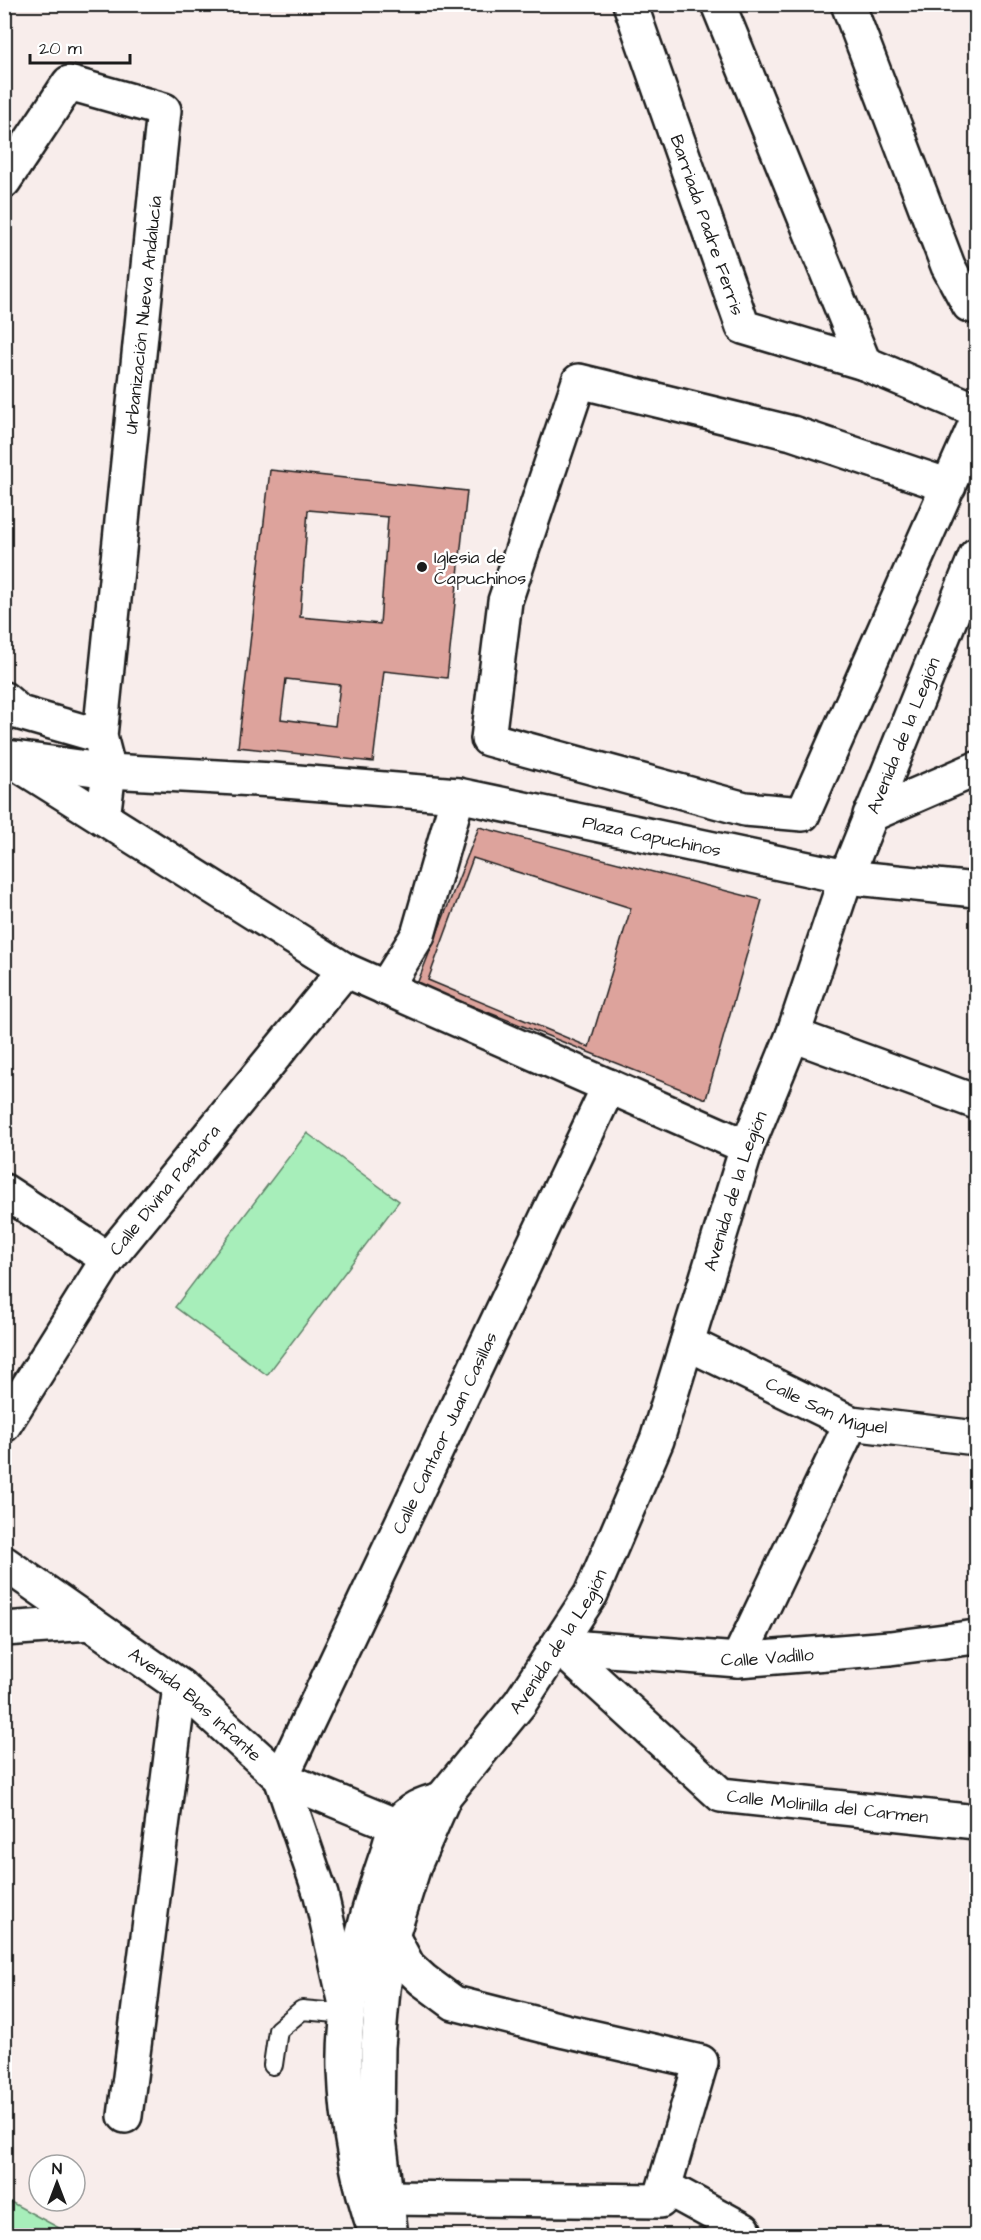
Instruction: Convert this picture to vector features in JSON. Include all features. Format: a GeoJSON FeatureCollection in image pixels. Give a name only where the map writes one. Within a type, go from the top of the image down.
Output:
{"type":"FeatureCollection","features":[{"type":"Feature","properties":{"kind":"street","name":"Barriada Padre Ferris"},"geometry":{"type":"LineString","coordinates":[[630,4],[743,327],[864,363],[976,410]]}},
{"type":"Feature","properties":{"kind":"street"},"geometry":{"type":"LineString","coordinates":[[718,4],[864,363]]}},
{"type":"Feature","properties":{"kind":"street"},"geometry":{"type":"LineString","coordinates":[[848,4],[948,266],[969,305],[976,307]]}},
{"type":"Feature","properties":{"kind":"street","name":"Urbanización Nueva Andalucía"},"geometry":{"type":"LineString","coordinates":[[4,182],[69,83],[164,110],[100,736],[109,771]]}},
{"type":"Feature","properties":{"kind":"street"},"geometry":{"type":"LineString","coordinates":[[949,486],[792,433],[579,381],[505,601],[488,740],[746,809],[803,814],[949,486],[976,423]]}},
{"type":"Feature","properties":{"kind":"street","name":"Avenida de la Legión"},"geometry":{"type":"LineString","coordinates":[[391,2235],[377,2122],[378,2046],[383,1989],[394,1928],[414,1866],[442,1799],[520,1703],[591,1594],[609,1553],[657,1440],[747,1148],[793,1035],[846,878],[976,555]]}},
{"type":"Feature","properties":{"kind":"street"},"geometry":{"type":"LineString","coordinates":[[4,699],[20,713],[100,736]]}},
{"type":"Feature","properties":{"kind":"street","name":"Plaza Capuchinos"},"geometry":{"type":"LineString","coordinates":[[6,756],[109,771],[273,780],[458,795],[846,878],[976,890]]}},
{"type":"Feature","properties":{"kind":"street","name":"Plaza Capuchinos"},"geometry":{"type":"LineString","coordinates":[[6,756],[345,970],[747,1148]]}},
{"type":"Feature","properties":{"kind":"street"},"geometry":{"type":"LineString","coordinates":[[870,815],[976,769]]}},
{"type":"Feature","properties":{"kind":"street"},"geometry":{"type":"LineString","coordinates":[[103,818],[109,771]]}},
{"type":"Feature","properties":{"kind":"street"},"geometry":{"type":"LineString","coordinates":[[385,988],[418,935],[458,795]]}},
{"type":"Feature","properties":{"kind":"street","name":"Calle Divina Pastora"},"geometry":{"type":"LineString","coordinates":[[4,1425],[108,1259],[345,970]]}},
{"type":"Feature","properties":{"kind":"street"},"geometry":{"type":"LineString","coordinates":[[793,1035],[976,1102]]}},
{"type":"Feature","properties":{"kind":"street","name":"Calle Cantaor Juan Casillas"},"geometry":{"type":"LineString","coordinates":[[281,1778],[609,1086]]}},
{"type":"Feature","properties":{"kind":"street"},"geometry":{"type":"LineString","coordinates":[[4,1191],[108,1259]]}},
{"type":"Feature","properties":{"kind":"street","name":"Calle San Miguel"},"geometry":{"type":"LineString","coordinates":[[687,1343],[851,1423],[976,1438]]}},
{"type":"Feature","properties":{"kind":"street"},"geometry":{"type":"LineString","coordinates":[[738,1660],[851,1423]]}},
{"type":"Feature","properties":{"kind":"street","name":"Avenida Blas Infante"},"geometry":{"type":"LineString","coordinates":[[4,1563],[180,1686],[281,1778],[397,1826]]}},
{"type":"Feature","properties":{"kind":"street"},"geometry":{"type":"LineString","coordinates":[[4,1629],[90,1623]]}},
{"type":"Feature","properties":{"kind":"street","name":"Calle Vadillo"},"geometry":{"type":"LineString","coordinates":[[558,1646],[738,1660],[890,1648],[976,1637]]}},
{"type":"Feature","properties":{"kind":"street","name":"Calle Molinilla del Carmen"},"geometry":{"type":"LineString","coordinates":[[558,1646],[721,1795],[976,1822]]}},
{"type":"Feature","properties":{"kind":"street"},"geometry":{"type":"LineString","coordinates":[[125,2116],[180,1686]]}},
{"type":"Feature","properties":{"kind":"street"},"geometry":{"type":"LineString","coordinates":[[281,1778],[321,1894],[348,2014]]}},
{"type":"Feature","properties":{"kind":"street"},"geometry":{"type":"LineString","coordinates":[[377,2235],[364,2200],[349,2122],[345,2069],[348,2014],[363,1937],[380,1873],[397,1826],[418,1805],[442,1799]]}},
{"type":"Feature","properties":{"kind":"street","name":"Avenida de la Legión"},"geometry":{"type":"LineString","coordinates":[[394,1928],[388,1900],[399,1867],[401,1840],[397,1826]]}},
{"type":"Feature","properties":{"kind":"street"},"geometry":{"type":"LineString","coordinates":[[388,2198],[660,2201],[701,2062],[565,2031],[454,2002],[408,1966],[394,1928]]}},
{"type":"Feature","properties":{"kind":"street"},"geometry":{"type":"LineString","coordinates":[[665,2187],[744,2230]]}},
{"type":"Feature","properties":{"kind":"lane"},"geometry":{"type":"LineString","coordinates":[[273,2065],[278,2030],[302,2010],[348,2014]]}},
{"type":"Feature","properties":{"kind":"green space"},"geometry":{"type":"Polygon","coordinates":[[[307,1133],[399,1201],[267,1375],[175,1307],[307,1133]]]}},
{"type":"Feature","properties":{"kind":"green space"},"geometry":{"type":"Polygon","coordinates":[[[5,2199],[27,2211],[27,2213],[72,2235],[5,2235],[5,2199]]]}},
{"type":"Feature","properties":{"kind":"building","name":"Iglesia de Capuchinos"},"geometry":{"type":"Polygon","coordinates":[[[270,470],[467,491],[447,678],[384,671],[373,762],[238,747],[270,470]],[[308,510],[300,617],[380,624],[388,517],[308,510]],[[286,679],[281,719],[335,726],[340,685],[286,679]]]}},
{"type":"Feature","properties":{"kind":"building"},"geometry":{"type":"Polygon","coordinates":[[[479,827],[762,900],[706,1099],[417,984],[479,827]],[[473,858],[428,980],[589,1047],[631,908],[473,858]]]}},
{"type":"Feature","properties":{"kind":"place","name":"Iglesia de Capuchinos"},"geometry":{"type":"Point","coordinates":[422,567]}}]}
